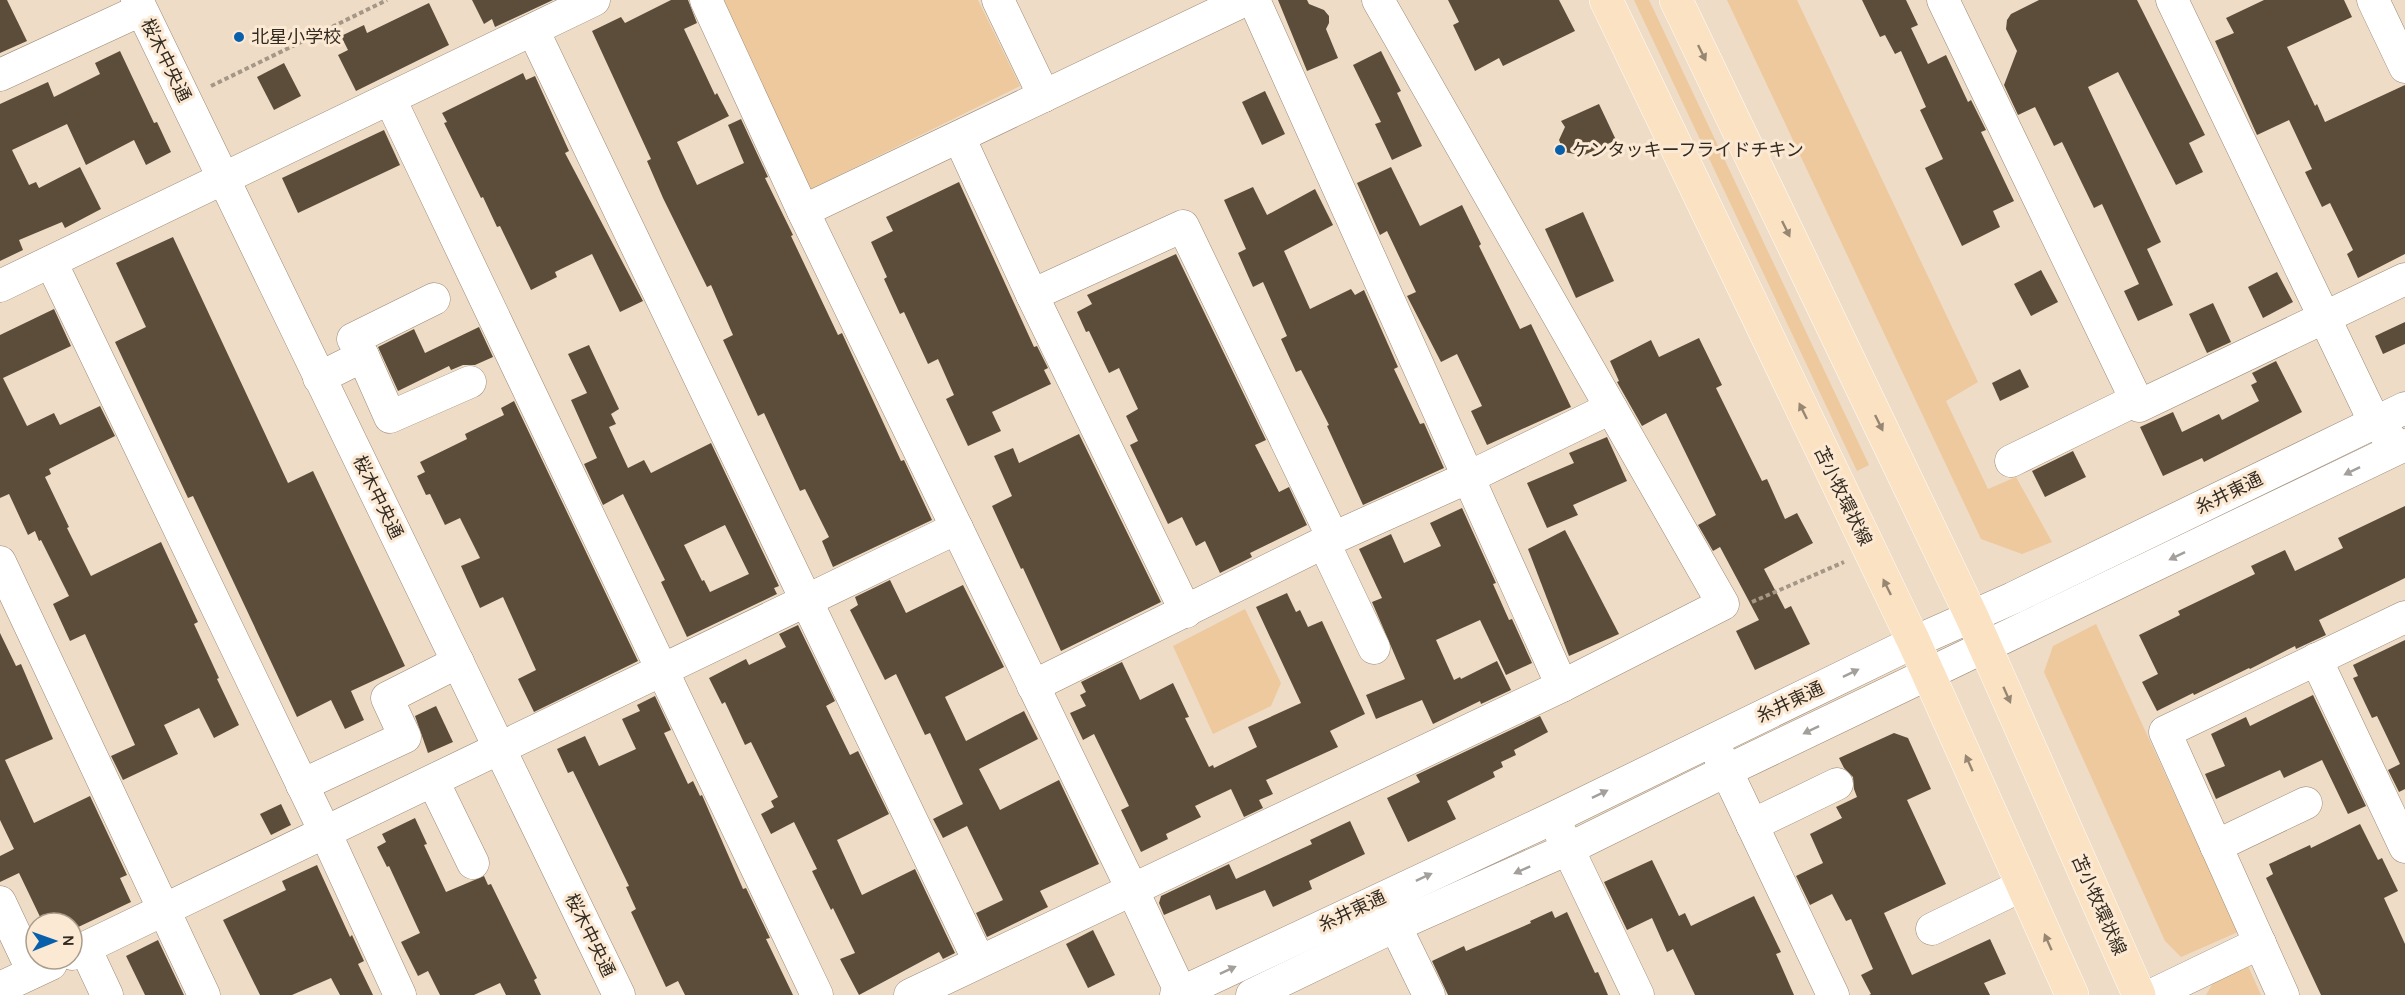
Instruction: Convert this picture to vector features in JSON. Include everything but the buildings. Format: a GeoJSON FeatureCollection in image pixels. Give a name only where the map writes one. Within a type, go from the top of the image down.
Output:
{"type":"FeatureCollection","features":[{"type":"Feature","properties":{"kind":"main road","name":"苫小牧環状線"},"geometry":{"type":"LineString","coordinates":[[1606,0],[1914,642],[2072,995]]}},
{"type":"Feature","properties":{"kind":"main road","name":"苫小牧環状線"},"geometry":{"type":"LineString","coordinates":[[1676,0],[1972,617],[2139,995]]}},
{"type":"Feature","properties":{"kind":"street"},"geometry":{"type":"LineString","coordinates":[[0,286],[594,0]]}},
{"type":"Feature","properties":{"kind":"street"},"geometry":{"type":"LineString","coordinates":[[706,0],[803,211],[1132,889],[1179,994]]}},
{"type":"Feature","properties":{"kind":"street"},"geometry":{"type":"LineString","coordinates":[[998,0],[1044,96]]}},
{"type":"Feature","properties":{"kind":"street"},"geometry":{"type":"LineString","coordinates":[[803,211],[1245,0]]}},
{"type":"Feature","properties":{"kind":"street"},"geometry":{"type":"LineString","coordinates":[[1254,0],[1562,686]]}},
{"type":"Feature","properties":{"kind":"street"},"geometry":{"type":"LineString","coordinates":[[910,995],[1562,686],[1724,604],[1378,0]]}},
{"type":"Feature","properties":{"kind":"street"},"geometry":{"type":"LineString","coordinates":[[1943,0],[2139,406],[2405,279]]}},
{"type":"Feature","properties":{"kind":"street"},"geometry":{"type":"LineString","coordinates":[[2172,0],[2375,423],[2403,452]]}},
{"type":"Feature","properties":{"kind":"street"},"geometry":{"type":"LineString","coordinates":[[2373,0],[2405,67]]}},
{"type":"Feature","properties":{"kind":"street"},"geometry":{"type":"LineString","coordinates":[[0,75],[139,5]]}},
{"type":"Feature","properties":{"kind":"street","name":"桜木中央通"},"geometry":{"type":"LineString","coordinates":[[139,5],[619,995]]}},
{"type":"Feature","properties":{"kind":"street"},"geometry":{"type":"LineString","coordinates":[[533,30],[804,600],[979,961]]}},
{"type":"Feature","properties":{"kind":"street"},"geometry":{"type":"LineString","coordinates":[[390,99],[817,995]]}},
{"type":"Feature","properties":{"kind":"street"},"geometry":{"type":"LineString","coordinates":[[959,137],[1032,295],[1186,612]]}},
{"type":"Feature","properties":{"kind":"street"},"geometry":{"type":"LineString","coordinates":[[1032,295],[1183,226],[1329,541],[1374,648]]}},
{"type":"Feature","properties":{"kind":"street"},"geometry":{"type":"LineString","coordinates":[[51,262],[325,832],[400,995]]}},
{"type":"Feature","properties":{"kind":"street"},"geometry":{"type":"LineString","coordinates":[[434,299],[353,339],[390,417],[470,382]]}},
{"type":"Feature","properties":{"kind":"street"},"geometry":{"type":"LineString","coordinates":[[319,378],[363,357]]}},
{"type":"Feature","properties":{"kind":"street"},"geometry":{"type":"LineString","coordinates":[[2011,461],[2136,400]]}},
{"type":"Feature","properties":{"kind":"street"},"geometry":{"type":"LineString","coordinates":[[1033,686],[1329,541],[1469,477],[1611,408]]}},
{"type":"Feature","properties":{"kind":"street","name":"糸井東通"},"geometry":{"type":"LineString","coordinates":[[1179,994],[1552,818],[1914,642],[1972,617],[2405,408]]}},
{"type":"Feature","properties":{"kind":"street","name":"糸井東通"},"geometry":{"type":"LineString","coordinates":[[1252,995],[1395,926],[1568,849],[1928,674],[2403,452]]}},
{"type":"Feature","properties":{"kind":"street"},"geometry":{"type":"LineString","coordinates":[[84,948],[957,528]]}},
{"type":"Feature","properties":{"kind":"street"},"geometry":{"type":"LineString","coordinates":[[0,562],[204,995]]}},
{"type":"Feature","properties":{"kind":"street"},"geometry":{"type":"LineString","coordinates":[[2283,995],[2165,732],[2405,617]]}},
{"type":"Feature","properties":{"kind":"street"},"geometry":{"type":"LineString","coordinates":[[2316,659],[2405,847]]}},
{"type":"Feature","properties":{"kind":"street"},"geometry":{"type":"LineString","coordinates":[[302,785],[405,737],[387,698],[458,662]]}},
{"type":"Feature","properties":{"kind":"street"},"geometry":{"type":"LineString","coordinates":[[1711,740],[1833,995]]}},
{"type":"Feature","properties":{"kind":"street"},"geometry":{"type":"LineString","coordinates":[[433,781],[473,863]]}},
{"type":"Feature","properties":{"kind":"street"},"geometry":{"type":"LineString","coordinates":[[1752,825],[1837,784]]}},
{"type":"Feature","properties":{"kind":"street"},"geometry":{"type":"LineString","coordinates":[[2216,846],[2306,803]]}},
{"type":"Feature","properties":{"kind":"street"},"geometry":{"type":"LineString","coordinates":[[1552,818],[1638,995]]}},
{"type":"Feature","properties":{"kind":"street"},"geometry":{"type":"LineString","coordinates":[[1932,929],[2024,885]]}},
{"type":"Feature","properties":{"kind":"street"},"geometry":{"type":"LineString","coordinates":[[1381,897],[1429,995]]}},
{"type":"Feature","properties":{"kind":"street"},"geometry":{"type":"LineString","coordinates":[[0,903],[24,924]]}},
{"type":"Feature","properties":{"kind":"street"},"geometry":{"type":"LineString","coordinates":[[2152,995],[2260,943]]}},
{"type":"Feature","properties":{"kind":"street"},"geometry":{"type":"LineString","coordinates":[[0,988],[36,971]]}},
{"type":"Feature","properties":{"kind":"street"},"geometry":{"type":"LineString","coordinates":[[78,971],[107,995]]}},
{"type":"Feature","properties":{"kind":"path"},"geometry":{"type":"LineString","coordinates":[[211,86],[387,0]]}},
{"type":"Feature","properties":{"kind":"path"},"geometry":{"type":"LineString","coordinates":[[1724,604],[1742,606],[1844,561]]}},
{"type":"Feature","properties":{"kind":"shaded area"},"geometry":{"type":"Polygon","coordinates":[[[717,0],[978,0],[1020,86],[809,190],[717,0]]]}},
{"type":"Feature","properties":{"kind":"shaded area"},"geometry":{"type":"Polygon","coordinates":[[[1634,0],[1649,0],[1869,465],[1857,471],[1634,0]]]}},
{"type":"Feature","properties":{"kind":"shaded area"},"geometry":{"type":"Polygon","coordinates":[[[1727,0],[1797,0],[1978,382],[1946,401],[1988,489],[2016,477],[2052,542],[2022,554],[1981,539],[1727,0]]]}},
{"type":"Feature","properties":{"kind":"shaded area"},"geometry":{"type":"Polygon","coordinates":[[[1245,609],[1281,683],[1271,706],[1213,734],[1173,646],[1245,609]]]}},
{"type":"Feature","properties":{"kind":"shaded area"},"geometry":{"type":"Polygon","coordinates":[[[2096,624],[2238,932],[2181,957],[2165,941],[2044,672],[2053,646],[2096,624]]]}},
{"type":"Feature","properties":{"kind":"shaded area"},"geometry":{"type":"Polygon","coordinates":[[[2248,966],[2261,995],[2206,995],[2213,983],[2248,966]]]}},
{"type":"Feature","properties":{"kind":"place","name":"北星小学校"},"geometry":{"type":"Point","coordinates":[239,37]}},
{"type":"Feature","properties":{"kind":"place","name":"ケンタッキーフライドチキン"},"geometry":{"type":"Point","coordinates":[1560,150]}}]}
